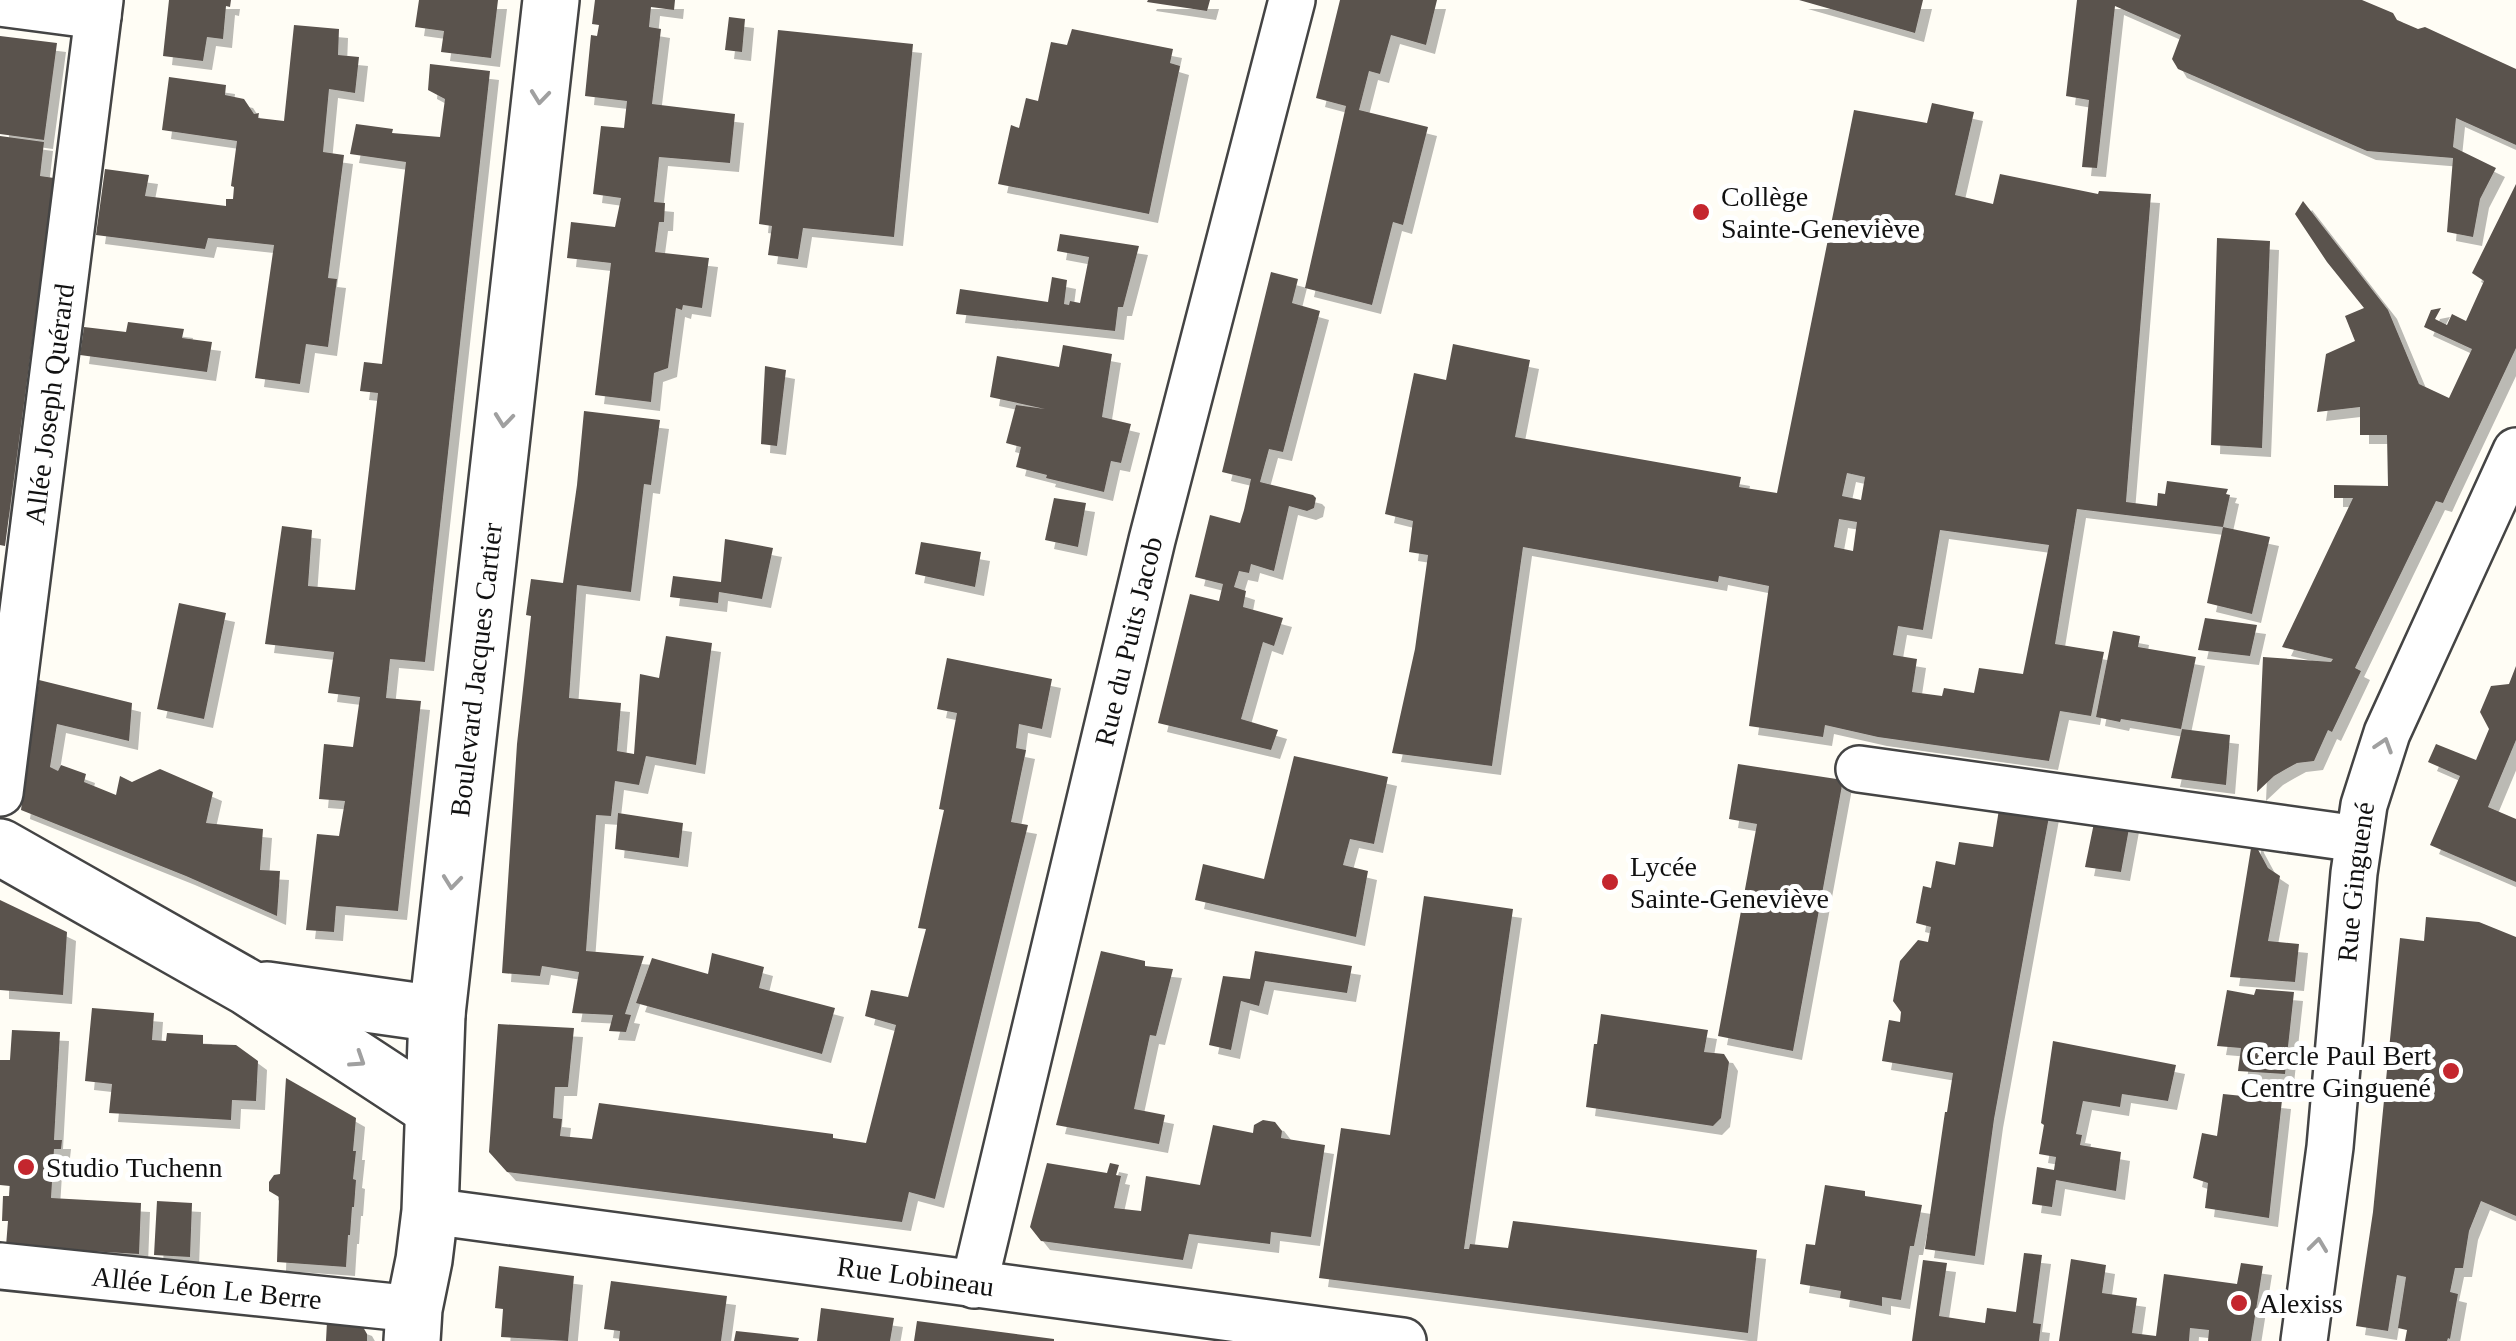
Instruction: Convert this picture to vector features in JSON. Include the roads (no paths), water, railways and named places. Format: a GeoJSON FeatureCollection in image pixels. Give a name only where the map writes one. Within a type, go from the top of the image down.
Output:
{"type":"FeatureCollection","features":[{"type":"Feature","properties":{"kind":"street","name":"Boulevard Jacques Cartier"},"geometry":{"type":"LineString","coordinates":[[413,1325],[430,1211],[437,1014],[550,0]]}},
{"type":"Feature","properties":{"kind":"street","name":"Rue du Puits Jacob"},"geometry":{"type":"LineString","coordinates":[[974,1285],[1152,540],[1292,0]]}},
{"type":"Feature","properties":{"kind":"street","name":"Allée Joseph Quérard"},"geometry":{"type":"LineString","coordinates":[[0,4],[99,8],[0,794]]}},
{"type":"Feature","properties":{"kind":"street","name":"Rue Ginguené"},"geometry":{"type":"LineString","coordinates":[[2304,1341],[2330,1147],[2364,805],[2388,733],[2516,451]]}},
{"type":"Feature","properties":{"kind":"street"},"geometry":{"type":"LineString","coordinates":[[1859,769],[2358,839]]}},
{"type":"Feature","properties":{"kind":"street"},"geometry":{"type":"LineString","coordinates":[[0,847],[247,987],[434,1108]]}},
{"type":"Feature","properties":{"kind":"street"},"geometry":{"type":"LineString","coordinates":[[247,987],[437,1014]]}},
{"type":"Feature","properties":{"kind":"street","name":"Rue Lobineau"},"geometry":{"type":"LineString","coordinates":[[430,1211],[1403,1341]]}},
{"type":"Feature","properties":{"kind":"street","name":"Allée Léon Le Berre"},"geometry":{"type":"LineString","coordinates":[[0,1266],[413,1325]]}},
{"type":"Feature","properties":{"kind":"place","name":"Collège Sainte-Geneviève"},"geometry":{"type":"Point","coordinates":[1701,212]}},
{"type":"Feature","properties":{"kind":"place","name":"Lycée Sainte-Geneviève"},"geometry":{"type":"Point","coordinates":[1610,882]}},
{"type":"Feature","properties":{"kind":"place","name":"Cercle Paul Bert Centre Ginguené"},"geometry":{"type":"Point","coordinates":[2451,1071]}},
{"type":"Feature","properties":{"kind":"place","name":"Studio Tuchenn"},"geometry":{"type":"Point","coordinates":[26,1167]}},
{"type":"Feature","properties":{"kind":"place","name":"Alexiss"},"geometry":{"type":"Point","coordinates":[2239,1303]}}]}
